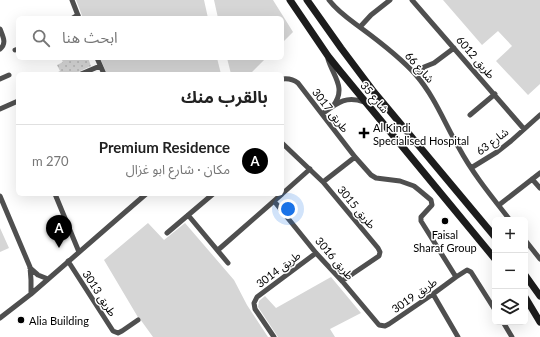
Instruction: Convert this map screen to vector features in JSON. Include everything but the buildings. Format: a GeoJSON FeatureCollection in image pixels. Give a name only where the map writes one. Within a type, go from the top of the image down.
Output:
{"type":"FeatureCollection","features":[{"type":"Feature","properties":{"kind":"main road","name":"شارع 35"},"geometry":{"type":"LineString","coordinates":[[290,0],[328,56],[492,255]]}},
{"type":"Feature","properties":{"kind":"main road","name":"شارع 35"},"geometry":{"type":"LineString","coordinates":[[308,1],[374,92],[492,233]]}},
{"type":"Feature","properties":{"kind":"main road"},"geometry":{"type":"LineString","coordinates":[[528,279],[540,296]]}},
{"type":"Feature","properties":{"kind":"main road"},"geometry":{"type":"LineString","coordinates":[[528,302],[540,322]]}},
{"type":"Feature","properties":{"kind":"street"},"geometry":{"type":"LineString","coordinates":[[72,0],[79,16]]}},
{"type":"Feature","properties":{"kind":"street","name":"شارع 66"},"geometry":{"type":"LineString","coordinates":[[329,0],[344,16],[399,58],[416,75],[432,98],[459,149],[508,217]]}},
{"type":"Feature","properties":{"kind":"street"},"geometry":{"type":"LineString","coordinates":[[360,27],[371,15],[390,0]]}},
{"type":"Feature","properties":{"kind":"street","name":"طريق 6012"},"geometry":{"type":"LineString","coordinates":[[412,0],[524,129]]}},
{"type":"Feature","properties":{"kind":"street"},"geometry":{"type":"LineString","coordinates":[[0,29],[4,41],[4,46],[0,49]]}},
{"type":"Feature","properties":{"kind":"street"},"geometry":{"type":"LineString","coordinates":[[416,75],[424,67],[434,63],[454,48]]}},
{"type":"Feature","properties":{"kind":"street"},"geometry":{"type":"LineString","coordinates":[[328,56],[340,89],[337,101],[333,106]]}},
{"type":"Feature","properties":{"kind":"street"},"geometry":{"type":"LineString","coordinates":[[98,60],[103,72]]}},
{"type":"Feature","properties":{"kind":"street"},"geometry":{"type":"LineString","coordinates":[[86,72],[100,66]]}},
{"type":"Feature","properties":{"kind":"street"},"geometry":{"type":"LineString","coordinates":[[0,78],[9,75]]}},
{"type":"Feature","properties":{"kind":"street","name":"طريق 3017"},"geometry":{"type":"LineString","coordinates":[[284,79],[289,78],[298,83],[368,173],[376,178],[407,183],[419,190],[431,200],[432,205],[421,217],[421,221],[456,277]]}},
{"type":"Feature","properties":{"kind":"street"},"geometry":{"type":"LineString","coordinates":[[470,115],[495,94]]}},
{"type":"Feature","properties":{"kind":"street"},"geometry":{"type":"LineString","coordinates":[[322,114],[343,100],[360,100],[365,102]]}},
{"type":"Feature","properties":{"kind":"street"},"geometry":{"type":"LineString","coordinates":[[0,109],[16,103]]}},
{"type":"Feature","properties":{"kind":"street","name":"شارع 63"},"geometry":{"type":"LineString","coordinates":[[472,168],[511,141],[540,114]]}},
{"type":"Feature","properties":{"kind":"street","name":"طريق 3015"},"geometry":{"type":"LineString","coordinates":[[284,145],[323,182],[380,252],[379,256],[342,282]]}},
{"type":"Feature","properties":{"kind":"street"},"geometry":{"type":"LineString","coordinates":[[323,182],[356,157]]}},
{"type":"Feature","properties":{"kind":"street"},"geometry":{"type":"LineString","coordinates":[[284,192],[310,169]]}},
{"type":"Feature","properties":{"kind":"street"},"geometry":{"type":"LineString","coordinates":[[499,205],[540,173]]}},
{"type":"Feature","properties":{"kind":"street"},"geometry":{"type":"LineString","coordinates":[[532,179],[540,188]]}},
{"type":"Feature","properties":{"kind":"street"},"geometry":{"type":"LineString","coordinates":[[0,196],[30,267],[31,294]]}},
{"type":"Feature","properties":{"kind":"street"},"geometry":{"type":"LineString","coordinates":[[56,196],[78,252]]}},
{"type":"Feature","properties":{"kind":"street"},"geometry":{"type":"LineString","coordinates":[[0,318],[31,294],[144,196]]}},
{"type":"Feature","properties":{"kind":"street"},"geometry":{"type":"LineString","coordinates":[[167,233],[211,196]]}},
{"type":"Feature","properties":{"kind":"street"},"geometry":{"type":"LineString","coordinates":[[218,250],[280,196]]}},
{"type":"Feature","properties":{"kind":"street","name":"طريق 3016"},"geometry":{"type":"LineString","coordinates":[[274,201],[376,323],[382,326]]}},
{"type":"Feature","properties":{"kind":"street"},"geometry":{"type":"LineString","coordinates":[[188,215],[228,263]]}},
{"type":"Feature","properties":{"kind":"street"},"geometry":{"type":"LineString","coordinates":[[528,244],[540,259]]}},
{"type":"Feature","properties":{"kind":"street","name":"طريق 3014"},"geometry":{"type":"LineString","coordinates":[[274,337],[255,309],[254,303],[257,297],[316,253]]}},
{"type":"Feature","properties":{"kind":"street","name":"طريق 3013"},"geometry":{"type":"LineString","coordinates":[[68,261],[114,331],[118,333],[122,332],[138,320]]}},
{"type":"Feature","properties":{"kind":"street"},"geometry":{"type":"LineString","coordinates":[[30,267],[38,275],[48,279]]}},
{"type":"Feature","properties":{"kind":"street","name":"طريق 3019"},"geometry":{"type":"LineString","coordinates":[[382,326],[389,324],[465,271],[469,271],[492,306]]}},
{"type":"Feature","properties":{"kind":"street"},"geometry":{"type":"LineString","coordinates":[[433,294],[458,337]]}},
{"type":"Feature","properties":{"kind":"street"},"geometry":{"type":"LineString","coordinates":[[505,325],[512,337]]}},
{"type":"Feature","properties":{"kind":"shaded area"},"geometry":{"type":"Polygon","coordinates":[[[76,0],[204,0],[208,16],[82,16],[76,0]]]}},
{"type":"Feature","properties":{"kind":"shaded area"},"geometry":{"type":"Polygon","coordinates":[[[214,0],[273,0],[283,16],[218,16],[214,0]]]}},
{"type":"Feature","properties":{"kind":"shaded area"},"geometry":{"type":"Polygon","coordinates":[[[443,0],[540,0],[540,84],[528,95],[496,61],[512,46],[498,31],[482,45],[443,0]]]}},
{"type":"Feature","properties":{"kind":"shaded area"},"geometry":{"type":"Polygon","coordinates":[[[284,18],[293,32],[284,41],[284,18]]]}},
{"type":"Feature","properties":{"kind":"shaded area"},"geometry":{"type":"Polygon","coordinates":[[[62,60],[89,60],[91,66],[78,72],[58,72],[60,71],[57,65],[63,62],[62,60]]]}},
{"type":"Feature","properties":{"kind":"shaded area"},"geometry":{"type":"Polygon","coordinates":[[[101,60],[218,60],[220,72],[106,72],[101,60]]]}},
{"type":"Feature","properties":{"kind":"shaded area"},"geometry":{"type":"Polygon","coordinates":[[[228,60],[264,60],[252,72],[230,72],[228,60]]]}},
{"type":"Feature","properties":{"kind":"shaded area"},"geometry":{"type":"Polygon","coordinates":[[[148,223],[164,240],[185,223],[234,280],[247,305],[268,337],[153,337],[139,319],[104,260],[148,223]]]}},
{"type":"Feature","properties":{"kind":"shaded area"},"geometry":{"type":"Polygon","coordinates":[[[0,228],[9,248],[0,252],[0,228]]]}},
{"type":"Feature","properties":{"kind":"shaded area"},"geometry":{"type":"Polygon","coordinates":[[[331,277],[361,313],[330,329],[335,337],[278,337],[258,307],[259,301],[265,296],[276,308],[331,277]]]}},
{"type":"Feature","properties":{"kind":"place","name":"Al Kindi Specialised Hospital"},"geometry":{"type":"Point","coordinates":[364,133]}},
{"type":"Feature","properties":{"kind":"place","name":"Faisal Sharaf Group"},"geometry":{"type":"Point","coordinates":[445,221]}},
{"type":"Feature","properties":{"kind":"place","name":"Premium Residence"},"geometry":{"type":"Point","coordinates":[59,248]}},
{"type":"Feature","properties":{"kind":"place","name":"Alia Building"},"geometry":{"type":"Point","coordinates":[21,320]}}]}
